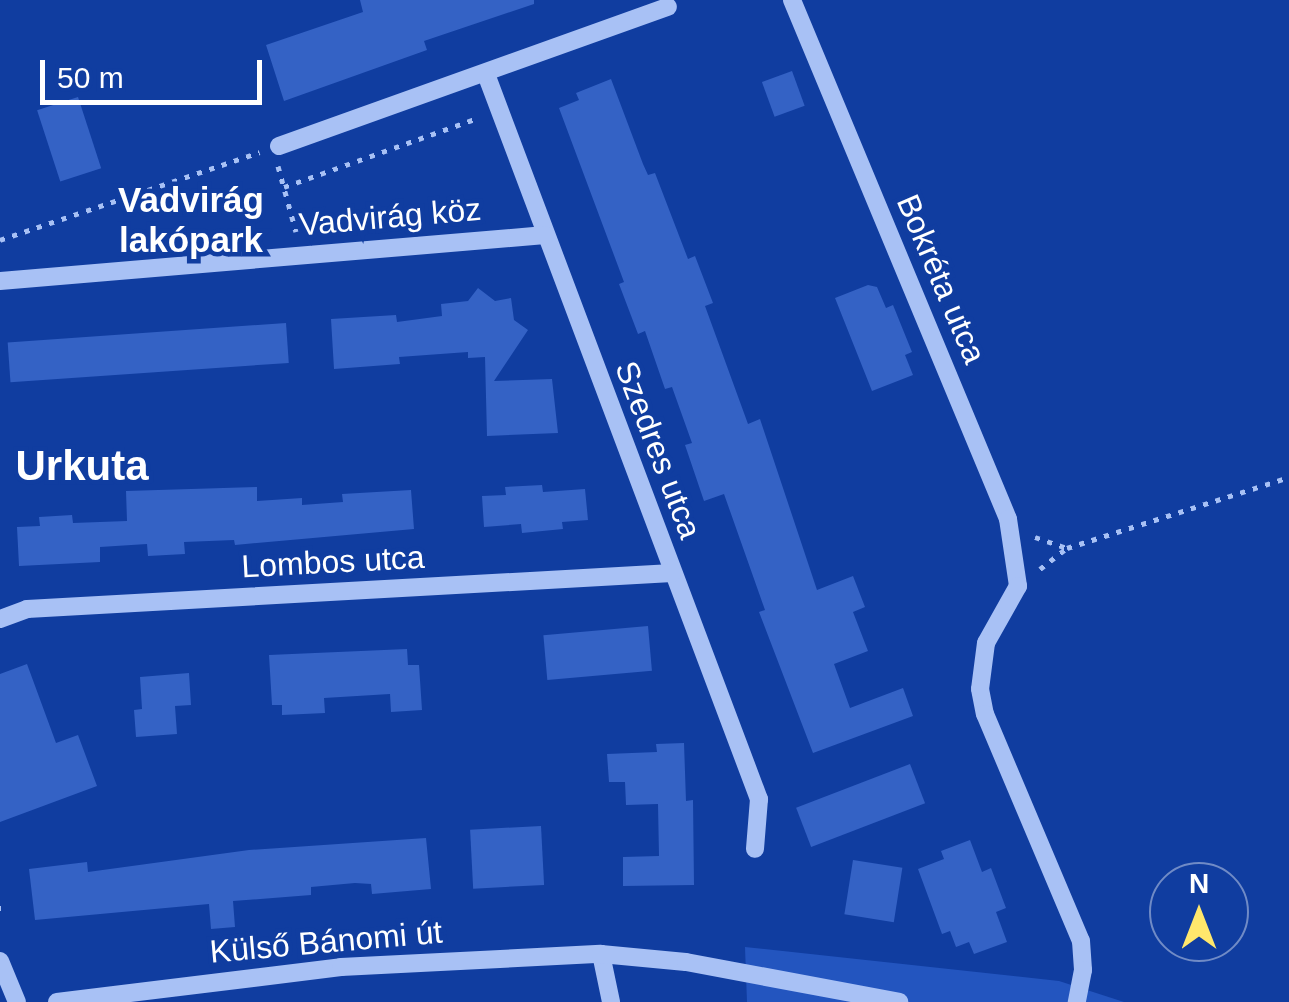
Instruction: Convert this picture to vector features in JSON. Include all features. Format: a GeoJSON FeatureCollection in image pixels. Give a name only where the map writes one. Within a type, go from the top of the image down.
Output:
{"type":"FeatureCollection","features":[{"type":"Feature","properties":{"kind":"street","name":"Bokréta utca"},"geometry":{"type":"LineString","coordinates":[[792,0],[1008,519],[1018,586]]}},
{"type":"Feature","properties":{"kind":"street"},"geometry":{"type":"LineString","coordinates":[[279,146],[668,7]]}},
{"type":"Feature","properties":{"kind":"street","name":"Szedres utca"},"geometry":{"type":"LineString","coordinates":[[486,74],[758,799],[755,849]]}},
{"type":"Feature","properties":{"kind":"street","name":"Vadvirág köz"},"geometry":{"type":"LineString","coordinates":[[0,281],[545,235]]}},
{"type":"Feature","properties":{"kind":"street","name":"Lombos utca"},"geometry":{"type":"LineString","coordinates":[[0,620],[27,609],[672,573]]}},
{"type":"Feature","properties":{"kind":"street"},"geometry":{"type":"LineString","coordinates":[[1018,586],[986,642],[980,690],[985,714],[1082,941],[1084,970],[1077,1002]]}},
{"type":"Feature","properties":{"kind":"street"},"geometry":{"type":"LineString","coordinates":[[601,954],[611,1002]]}},
{"type":"Feature","properties":{"kind":"street","name":"Külső Bánomi út"},"geometry":{"type":"LineString","coordinates":[[57,1002],[341,967],[601,954],[686,962],[899,1002]]}},
{"type":"Feature","properties":{"kind":"street"},"geometry":{"type":"LineString","coordinates":[[0,960],[17,1002]]}},
{"type":"Feature","properties":{"kind":"path"},"geometry":{"type":"LineString","coordinates":[[284,187],[499,110]]}},
{"type":"Feature","properties":{"kind":"path"},"geometry":{"type":"LineString","coordinates":[[279,146],[275,156],[302,254]]}},
{"type":"Feature","properties":{"kind":"path"},"geometry":{"type":"LineString","coordinates":[[0,240],[279,146]]}},
{"type":"Feature","properties":{"kind":"path"},"geometry":{"type":"LineString","coordinates":[[1018,586],[1067,548],[1289,477]]}},
{"type":"Feature","properties":{"kind":"shaded area"},"geometry":{"type":"Polygon","coordinates":[[[745,947],[1059,981],[1124,1002],[747,1002],[745,947]]]}},
{"type":"Feature","properties":{"kind":"building"},"geometry":{"type":"Polygon","coordinates":[[[360,0],[534,0],[534,4],[424,41],[427,50],[284,101],[266,45],[363,12],[360,0]]]}},
{"type":"Feature","properties":{"kind":"building"},"geometry":{"type":"Polygon","coordinates":[[[792,71],[805,106],[775,117],[762,82],[792,71]]]}},
{"type":"Feature","properties":{"kind":"building"},"geometry":{"type":"Polygon","coordinates":[[[611,79],[648,175],[655,173],[688,259],[695,256],[713,303],[705,306],[748,424],[760,419],[817,590],[853,576],[865,607],[853,612],[868,651],[834,664],[850,708],[903,688],[913,716],[813,753],[759,612],[765,610],[724,494],[704,501],[685,445],[692,443],[672,387],[665,389],[645,331],[638,334],[619,284],[624,282],[559,108],[579,100],[576,93],[611,79]]]}},
{"type":"Feature","properties":{"kind":"building"},"geometry":{"type":"Polygon","coordinates":[[[78,97],[101,168],[60,182],[37,110],[78,97]]]}},
{"type":"Feature","properties":{"kind":"building"},"geometry":{"type":"Polygon","coordinates":[[[868,285],[877,287],[886,308],[893,305],[912,352],[905,355],[913,375],[872,391],[835,298],[868,285]]]}},
{"type":"Feature","properties":{"kind":"building"},"geometry":{"type":"Polygon","coordinates":[[[478,288],[495,301],[511,298],[514,320],[528,330],[494,381],[552,379],[558,433],[487,436],[485,357],[468,358],[468,352],[399,357],[400,364],[334,369],[331,319],[396,315],[397,322],[442,316],[441,304],[468,301],[478,288]]]}},
{"type":"Feature","properties":{"kind":"building"},"geometry":{"type":"Polygon","coordinates":[[[286,323],[289,363],[10,382],[8,342],[286,323]]]}},
{"type":"Feature","properties":{"kind":"building"},"geometry":{"type":"Polygon","coordinates":[[[542,485],[543,492],[585,489],[588,520],[562,522],[563,529],[522,533],[521,524],[484,527],[482,496],[506,495],[505,487],[542,485]]]}},
{"type":"Feature","properties":{"kind":"building"},"geometry":{"type":"Polygon","coordinates":[[[257,487],[257,501],[302,498],[302,505],[343,502],[342,494],[411,490],[414,529],[235,545],[234,540],[184,542],[185,554],[148,556],[147,544],[100,547],[100,562],[19,566],[17,527],[40,526],[39,517],[72,515],[73,523],[127,521],[126,491],[257,487]]]}},
{"type":"Feature","properties":{"kind":"building"},"geometry":{"type":"Polygon","coordinates":[[[648,626],[652,671],[547,680],[543,635],[648,626]]]}},
{"type":"Feature","properties":{"kind":"building"},"geometry":{"type":"Polygon","coordinates":[[[407,649],[408,665],[419,665],[422,710],[391,712],[390,694],[324,698],[325,713],[282,715],[282,705],[272,705],[269,655],[407,649]]]}},
{"type":"Feature","properties":{"kind":"building"},"geometry":{"type":"Polygon","coordinates":[[[27,664],[56,743],[78,735],[97,786],[0,822],[0,674],[27,664]]]}},
{"type":"Feature","properties":{"kind":"building"},"geometry":{"type":"Polygon","coordinates":[[[189,673],[191,705],[175,706],[177,734],[136,737],[134,710],[142,709],[140,677],[189,673]]]}},
{"type":"Feature","properties":{"kind":"building"},"geometry":{"type":"Polygon","coordinates":[[[684,743],[686,801],[693,800],[694,885],[623,886],[623,857],[659,856],[658,804],[626,805],[625,782],[609,782],[607,754],[657,752],[656,744],[684,743]]]}},
{"type":"Feature","properties":{"kind":"building"},"geometry":{"type":"Polygon","coordinates":[[[910,764],[925,803],[811,847],[796,808],[910,764]]]}},
{"type":"Feature","properties":{"kind":"building"},"geometry":{"type":"Polygon","coordinates":[[[541,826],[544,885],[473,889],[470,830],[541,826]]]}},
{"type":"Feature","properties":{"kind":"building"},"geometry":{"type":"Polygon","coordinates":[[[426,838],[431,889],[372,894],[371,884],[355,883],[311,887],[311,895],[233,901],[235,927],[211,929],[209,904],[35,920],[29,869],[87,862],[88,872],[249,850],[426,838]]]}},
{"type":"Feature","properties":{"kind":"building"},"geometry":{"type":"Polygon","coordinates":[[[970,840],[982,872],[991,868],[1006,908],[996,912],[1007,942],[974,954],[969,942],[956,947],[950,931],[942,934],[918,869],[944,859],[941,851],[970,840]]]}},
{"type":"Feature","properties":{"kind":"building"},"geometry":{"type":"Polygon","coordinates":[[[853,860],[902,868],[894,922],[844,914],[853,860]]]}},
{"type":"Feature","properties":{"kind":"district","name":"Vadvirág lakópark"},"geometry":{"type":"Point","coordinates":[191,220]}},
{"type":"Feature","properties":{"kind":"district","name":"Urkuta"},"geometry":{"type":"Point","coordinates":[82,466]}}]}
